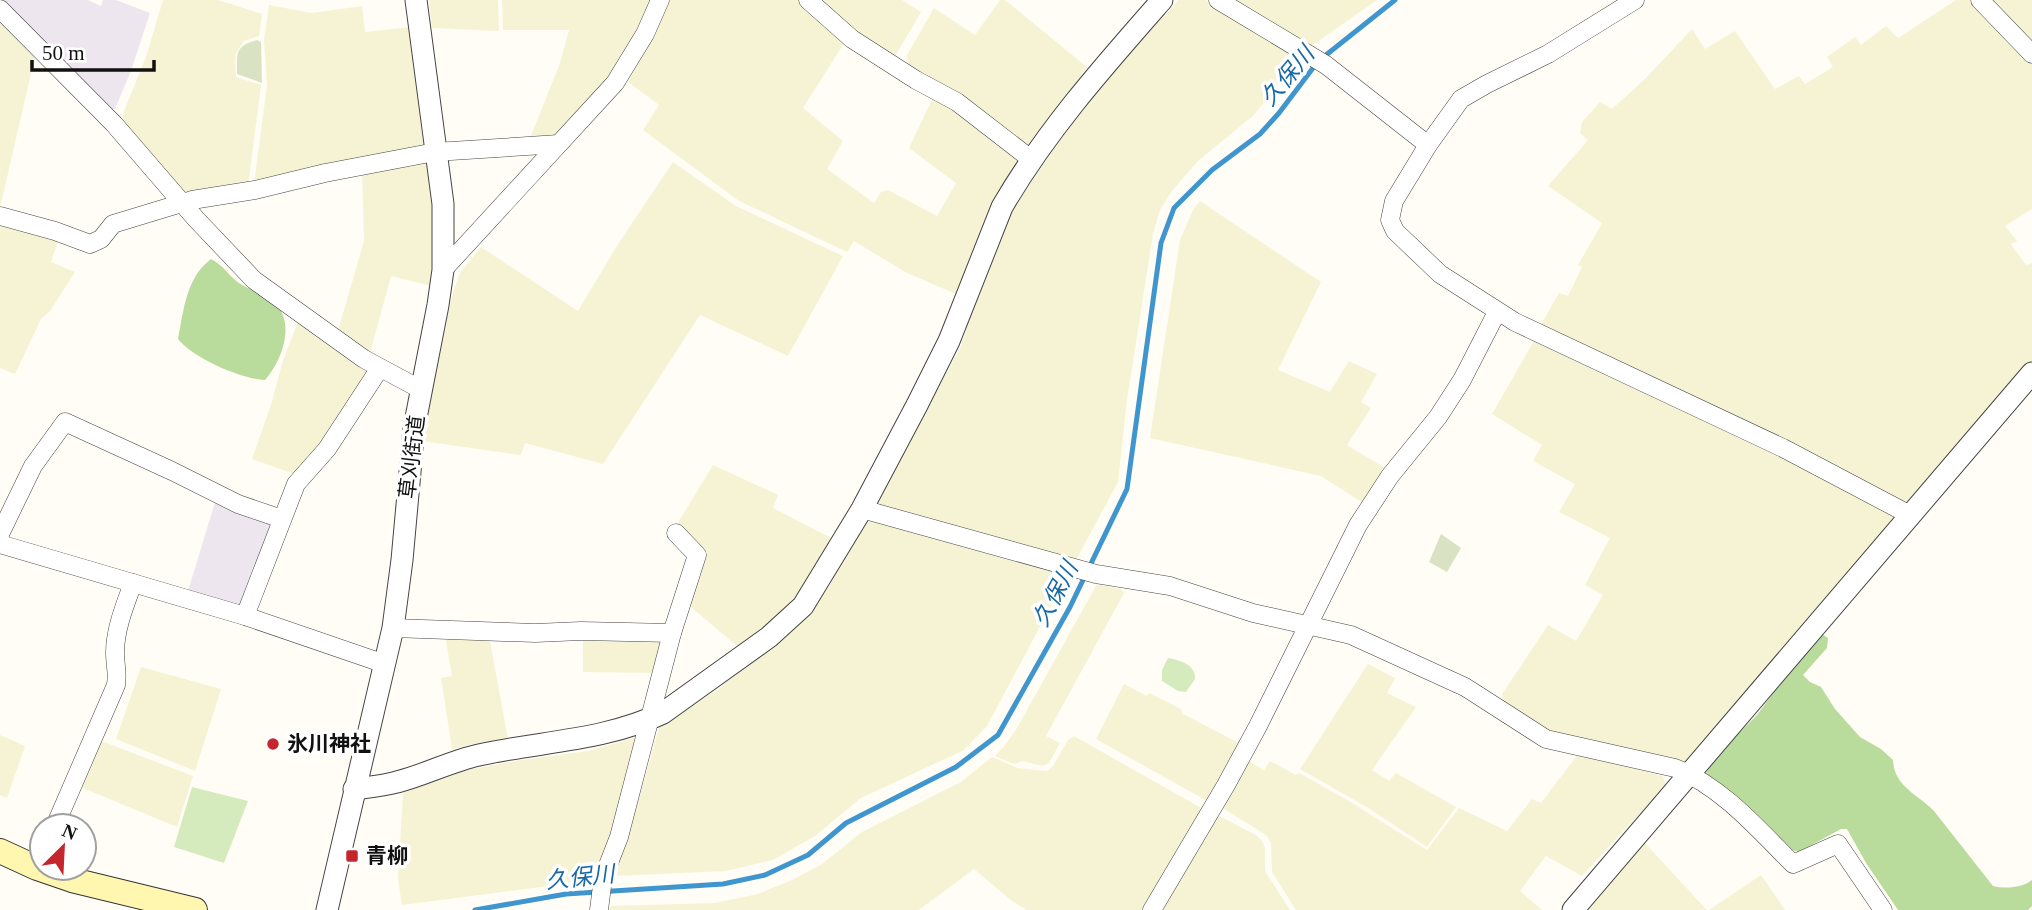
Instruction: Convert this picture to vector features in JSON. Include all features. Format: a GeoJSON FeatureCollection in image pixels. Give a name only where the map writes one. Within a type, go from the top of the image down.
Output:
{"type":"FeatureCollection","features":[{"type":"Feature","properties":{"kind":"main road"},"geometry":{"type":"LineString","coordinates":[[0,851],[28,859]]}},
{"type":"Feature","properties":{"kind":"main road"},"geometry":{"type":"LineString","coordinates":[[80,882],[195,910]]}},
{"type":"Feature","properties":{"kind":"street","name":"草刈街道"},"geometry":{"type":"LineString","coordinates":[[327,910],[393,628],[407,490],[421,389],[443,270],[443,204],[416,0]]}},
{"type":"Feature","properties":{"kind":"street"},"geometry":{"type":"LineString","coordinates":[[443,270],[615,83],[645,34],[660,0]]}},
{"type":"Feature","properties":{"kind":"street"},"geometry":{"type":"LineString","coordinates":[[808,0],[852,39],[916,80],[957,102],[1032,160]]}},
{"type":"Feature","properties":{"kind":"street"},"geometry":{"type":"LineString","coordinates":[[354,789],[396,782],[470,757],[617,732],[649,720],[663,713],[769,637],[803,606],[862,509],[949,341],[1002,207],[1075,99],[1162,0]]}},
{"type":"Feature","properties":{"kind":"street"},"geometry":{"type":"LineString","coordinates":[[1218,0],[1309,53],[1428,145]]}},
{"type":"Feature","properties":{"kind":"street"},"geometry":{"type":"LineString","coordinates":[[1635,0],[1548,54],[1471,92],[1452,109],[1394,201],[1390,219],[1395,231],[1440,274],[1497,312],[1783,448],[1910,515]]}},
{"type":"Feature","properties":{"kind":"street"},"geometry":{"type":"LineString","coordinates":[[1980,0],[2032,54]]}},
{"type":"Feature","properties":{"kind":"street"},"geometry":{"type":"LineString","coordinates":[[0,9],[114,124],[254,280],[380,368],[421,389]]}},
{"type":"Feature","properties":{"kind":"street"},"geometry":{"type":"LineString","coordinates":[[0,216],[90,244],[101,239],[113,225],[183,202],[255,190],[325,173],[435,152],[559,144]]}},
{"type":"Feature","properties":{"kind":"street"},"geometry":{"type":"LineString","coordinates":[[1152,910],[1243,754],[1357,525],[1390,476],[1438,417],[1462,380],[1497,312]]}},
{"type":"Feature","properties":{"kind":"street"},"geometry":{"type":"LineString","coordinates":[[245,616],[296,484],[327,449],[380,368]]}},
{"type":"Feature","properties":{"kind":"street"},"geometry":{"type":"LineString","coordinates":[[1573,910],[2032,373]]}},
{"type":"Feature","properties":{"kind":"street"},"geometry":{"type":"LineString","coordinates":[[0,534],[33,467],[65,422],[238,504],[282,519]]}},
{"type":"Feature","properties":{"kind":"street"},"geometry":{"type":"LineString","coordinates":[[862,509],[1096,574],[1170,586],[1254,614],[1351,635],[1465,687],[1546,739],[1675,768],[1706,782],[1793,864],[1838,844],[1883,910]]}},
{"type":"Feature","properties":{"kind":"street"},"geometry":{"type":"LineString","coordinates":[[599,905],[603,878],[619,837],[673,633],[697,555],[676,533]]}},
{"type":"Feature","properties":{"kind":"street"},"geometry":{"type":"LineString","coordinates":[[0,544],[245,616],[385,664]]}},
{"type":"Feature","properties":{"kind":"street"},"geometry":{"type":"LineString","coordinates":[[61,812],[116,685],[116,638],[133,583]]}},
{"type":"Feature","properties":{"kind":"street"},"geometry":{"type":"LineString","coordinates":[[393,628],[535,633],[673,633]]}},
{"type":"Feature","properties":{"kind":"shaded area"},"geometry":{"type":"Polygon","coordinates":[[[1,0],[88,0],[101,6],[103,0],[116,0],[150,13],[115,109],[109,109],[1,0]]]}},
{"type":"Feature","properties":{"kind":"shaded area"},"geometry":{"type":"Polygon","coordinates":[[[163,0],[218,0],[262,14],[259,36],[244,41],[235,55],[236,77],[261,85],[248,186],[185,196],[123,123],[124,111],[146,57],[163,0]]]}},
{"type":"Feature","properties":{"kind":"shaded area"},"geometry":{"type":"Polygon","coordinates":[[[429,0],[498,0],[499,31],[432,28],[429,0]]]}},
{"type":"Feature","properties":{"kind":"shaded area"},"geometry":{"type":"Polygon","coordinates":[[[502,0],[650,0],[640,25],[614,72],[553,140],[529,141],[560,63],[569,30],[503,30],[502,0]]]}},
{"type":"Feature","properties":{"kind":"shaded area"},"geometry":{"type":"Polygon","coordinates":[[[669,0],[802,0],[846,40],[803,108],[843,141],[827,169],[874,203],[881,192],[888,190],[937,216],[956,183],[909,148],[931,102],[938,97],[1019,156],[1021,163],[958,295],[905,272],[854,241],[847,252],[739,201],[643,130],[659,105],[628,82],[654,36],[669,0]]]}},
{"type":"Feature","properties":{"kind":"shaded area"},"geometry":{"type":"Polygon","coordinates":[[[813,0],[902,0],[921,12],[895,56],[890,58],[813,0]]]}},
{"type":"Feature","properties":{"kind":"shaded area"},"geometry":{"type":"Polygon","coordinates":[[[1000,0],[1005,0],[1087,67],[1030,148],[908,69],[907,55],[934,8],[975,35],[1000,0]]]}},
{"type":"Feature","properties":{"kind":"shaded area"},"geometry":{"type":"Polygon","coordinates":[[[1179,0],[1206,0],[1299,58],[1254,115],[1198,161],[1172,191],[1160,210],[1153,234],[1127,400],[1118,482],[1076,560],[875,505],[961,346],[977,295],[1015,205],[1097,88],[1179,0]]]}},
{"type":"Feature","properties":{"kind":"shaded area"},"geometry":{"type":"Polygon","coordinates":[[[1232,0],[1377,0],[1310,47],[1232,0]]]}},
{"type":"Feature","properties":{"kind":"shaded area"},"geometry":{"type":"Polygon","coordinates":[[[1956,0],[1972,0],[2032,63],[2032,209],[2005,226],[2017,241],[2011,244],[2026,265],[2032,263],[2032,361],[1914,501],[1900,503],[1540,326],[1559,293],[1568,296],[1582,267],[1578,265],[1602,223],[1548,186],[1588,140],[1580,133],[1582,122],[1600,102],[1612,109],[1645,79],[1692,29],[1705,49],[1735,31],[1775,89],[1799,76],[1805,84],[1833,67],[1827,57],[1855,37],[1861,45],[1886,26],[1898,38],[1956,0]]]}},
{"type":"Feature","properties":{"kind":"shaded area"},"geometry":{"type":"Polygon","coordinates":[[[1989,0],[2032,0],[2032,44],[1989,0]]]}},
{"type":"Feature","properties":{"kind":"shaded area"},"geometry":{"type":"Polygon","coordinates":[[[269,5],[312,13],[362,6],[365,32],[411,27],[425,149],[254,184],[267,85],[264,40],[269,5]]]}},
{"type":"Feature","properties":{"kind":"shaded area"},"geometry":{"type":"Polygon","coordinates":[[[0,18],[35,56],[0,208],[0,18]]]}},
{"type":"Feature","properties":{"kind":"shaded area"},"geometry":{"type":"Polygon","coordinates":[[[428,162],[434,216],[431,286],[391,276],[370,353],[338,331],[364,241],[362,170],[428,162]]]}},
{"type":"Feature","properties":{"kind":"shaded area"},"geometry":{"type":"Polygon","coordinates":[[[673,162],[736,206],[843,256],[788,356],[700,315],[603,464],[525,443],[521,455],[422,441],[453,292],[460,273],[481,247],[578,311],[620,241],[673,162]]]}},
{"type":"Feature","properties":{"kind":"shaded area"},"geometry":{"type":"Polygon","coordinates":[[[1200,201],[1321,282],[1278,370],[1330,392],[1349,361],[1377,374],[1361,402],[1371,408],[1347,445],[1385,468],[1363,503],[1321,476],[1150,438],[1180,240],[1193,210],[1200,201]]]}},
{"type":"Feature","properties":{"kind":"shaded area"},"geometry":{"type":"Polygon","coordinates":[[[0,224],[59,238],[51,262],[75,272],[50,311],[41,319],[15,374],[0,368],[0,224]]]}},
{"type":"Feature","properties":{"kind":"shaded area"},"geometry":{"type":"Polygon","coordinates":[[[299,319],[369,369],[370,375],[297,475],[252,459],[283,360],[299,319]]]}},
{"type":"Feature","properties":{"kind":"shaded area"},"geometry":{"type":"Polygon","coordinates":[[[1535,339],[1688,409],[1891,513],[1896,522],[1684,763],[1552,734],[1503,703],[1502,694],[1548,625],[1576,641],[1603,595],[1585,585],[1610,538],[1559,512],[1575,484],[1533,461],[1542,445],[1492,414],[1535,339]]]}},
{"type":"Feature","properties":{"kind":"shaded area"},"geometry":{"type":"Polygon","coordinates":[[[713,465],[778,495],[773,508],[835,540],[813,581],[781,616],[738,647],[691,607],[689,600],[705,553],[676,526],[713,465]]]}},
{"type":"Feature","properties":{"kind":"shaded area"},"geometry":{"type":"Polygon","coordinates":[[[216,499],[276,524],[245,606],[188,591],[216,499]]]}},
{"type":"Feature","properties":{"kind":"shaded area"},"geometry":{"type":"Polygon","coordinates":[[[866,519],[1067,576],[987,726],[964,750],[861,798],[815,836],[773,860],[726,871],[613,876],[659,728],[717,690],[807,617],[829,587],[866,519]]]}},
{"type":"Feature","properties":{"kind":"shaded area"},"geometry":{"type":"Polygon","coordinates":[[[1097,584],[1121,589],[1124,593],[1046,736],[1060,743],[1049,763],[1042,766],[1023,761],[1014,764],[995,756],[1017,728],[1097,584]]]}},
{"type":"Feature","properties":{"kind":"shaded area"},"geometry":{"type":"Polygon","coordinates":[[[445,635],[489,636],[508,739],[452,749],[441,678],[452,676],[445,635]]]}},
{"type":"Feature","properties":{"kind":"shaded area"},"geometry":{"type":"Polygon","coordinates":[[[583,635],[665,642],[657,673],[583,672],[583,635]]]}},
{"type":"Feature","properties":{"kind":"shaded area"},"geometry":{"type":"Polygon","coordinates":[[[1368,664],[1395,678],[1387,693],[1416,707],[1372,770],[1389,781],[1396,773],[1456,807],[1427,847],[1370,809],[1300,769],[1368,664]]]}},
{"type":"Feature","properties":{"kind":"shaded area"},"geometry":{"type":"Polygon","coordinates":[[[141,667],[221,689],[195,771],[116,739],[141,667]]]}},
{"type":"Feature","properties":{"kind":"shaded area"},"geometry":{"type":"Polygon","coordinates":[[[1124,684],[1181,709],[1183,714],[1241,744],[1209,802],[1096,739],[1124,684]]]}},
{"type":"Feature","properties":{"kind":"shaded area"},"geometry":{"type":"Polygon","coordinates":[[[0,735],[25,746],[7,798],[0,795],[0,735]]]}},
{"type":"Feature","properties":{"kind":"shaded area"},"geometry":{"type":"Polygon","coordinates":[[[1074,736],[1203,809],[1143,910],[1027,910],[974,869],[919,910],[610,910],[610,906],[715,903],[758,894],[822,864],[862,832],[961,782],[992,757],[1018,768],[1047,771],[1053,766],[1068,740],[1074,736]]]}},
{"type":"Feature","properties":{"kind":"shaded area"},"geometry":{"type":"Polygon","coordinates":[[[637,737],[625,795],[595,880],[402,905],[398,879],[403,793],[461,771],[588,751],[637,737]]]}},
{"type":"Feature","properties":{"kind":"shaded area"},"geometry":{"type":"Polygon","coordinates":[[[97,742],[104,742],[193,776],[177,827],[78,786],[97,742]]]}},
{"type":"Feature","properties":{"kind":"shaded area"},"geometry":{"type":"Polygon","coordinates":[[[1578,754],[1663,776],[1666,785],[1582,876],[1546,856],[1520,891],[1542,910],[1296,910],[1272,872],[1271,843],[1266,835],[1221,807],[1248,761],[1264,770],[1270,761],[1296,775],[1299,773],[1349,801],[1427,850],[1459,808],[1507,831],[1532,799],[1541,803],[1578,754]]]}},
{"type":"Feature","properties":{"kind":"shaded area"},"geometry":{"type":"Polygon","coordinates":[[[1219,816],[1256,835],[1262,841],[1265,848],[1265,871],[1290,910],[1160,910],[1219,816]]]}},
{"type":"Feature","properties":{"kind":"shaded area"},"geometry":{"type":"Polygon","coordinates":[[[1642,840],[1707,910],[1583,910],[1642,840]]]}},
{"type":"Feature","properties":{"kind":"shaded area"},"geometry":{"type":"Polygon","coordinates":[[[1761,875],[1785,910],[1709,910],[1761,875]]]}},
{"type":"Feature","properties":{"kind":"green space"},"geometry":{"type":"Polygon","coordinates":[[[257,40],[261,42],[262,83],[237,74],[239,51],[257,40]]]}},
{"type":"Feature","properties":{"kind":"green space"},"geometry":{"type":"Polygon","coordinates":[[[211,259],[239,283],[269,299],[280,310],[284,320],[284,341],[277,362],[265,380],[243,376],[218,366],[178,339],[191,285],[196,275],[211,259]]]}},
{"type":"Feature","properties":{"kind":"green space"},"geometry":{"type":"Polygon","coordinates":[[[1441,534],[1461,548],[1447,572],[1429,562],[1441,534]]]}},
{"type":"Feature","properties":{"kind":"green space"},"geometry":{"type":"Polygon","coordinates":[[[1822,634],[1828,638],[1827,648],[1803,675],[1821,687],[1835,709],[1860,737],[1881,749],[1893,760],[1894,769],[1902,784],[1934,811],[1993,886],[2013,887],[2032,880],[2032,906],[2028,910],[1898,910],[1847,829],[1841,829],[1799,852],[1789,849],[1705,775],[1716,756],[1757,715],[1792,668],[1822,634]]]}},
{"type":"Feature","properties":{"kind":"green space"},"geometry":{"type":"Polygon","coordinates":[[[1168,658],[1182,662],[1193,670],[1195,679],[1186,692],[1178,691],[1162,681],[1162,670],[1168,658]]]}},
{"type":"Feature","properties":{"kind":"green space"},"geometry":{"type":"Polygon","coordinates":[[[192,787],[248,801],[224,863],[174,847],[192,787]]]}},
{"type":"Feature","properties":{"kind":"waterway","name":"久保川"},"geometry":{"type":"LineString","coordinates":[[475,910],[566,894],[723,884],[765,875],[808,855],[846,823],[956,767],[998,735],[1070,607],[1127,489],[1161,243],[1174,208],[1212,170],[1260,134],[1326,55],[1395,0]]}},
{"type":"Feature","properties":{"kind":"place","name":"氷川神社"},"geometry":{"type":"Point","coordinates":[273,744]}},
{"type":"Feature","properties":{"kind":"place","name":"青柳"},"geometry":{"type":"Point","coordinates":[352,856]}}]}
